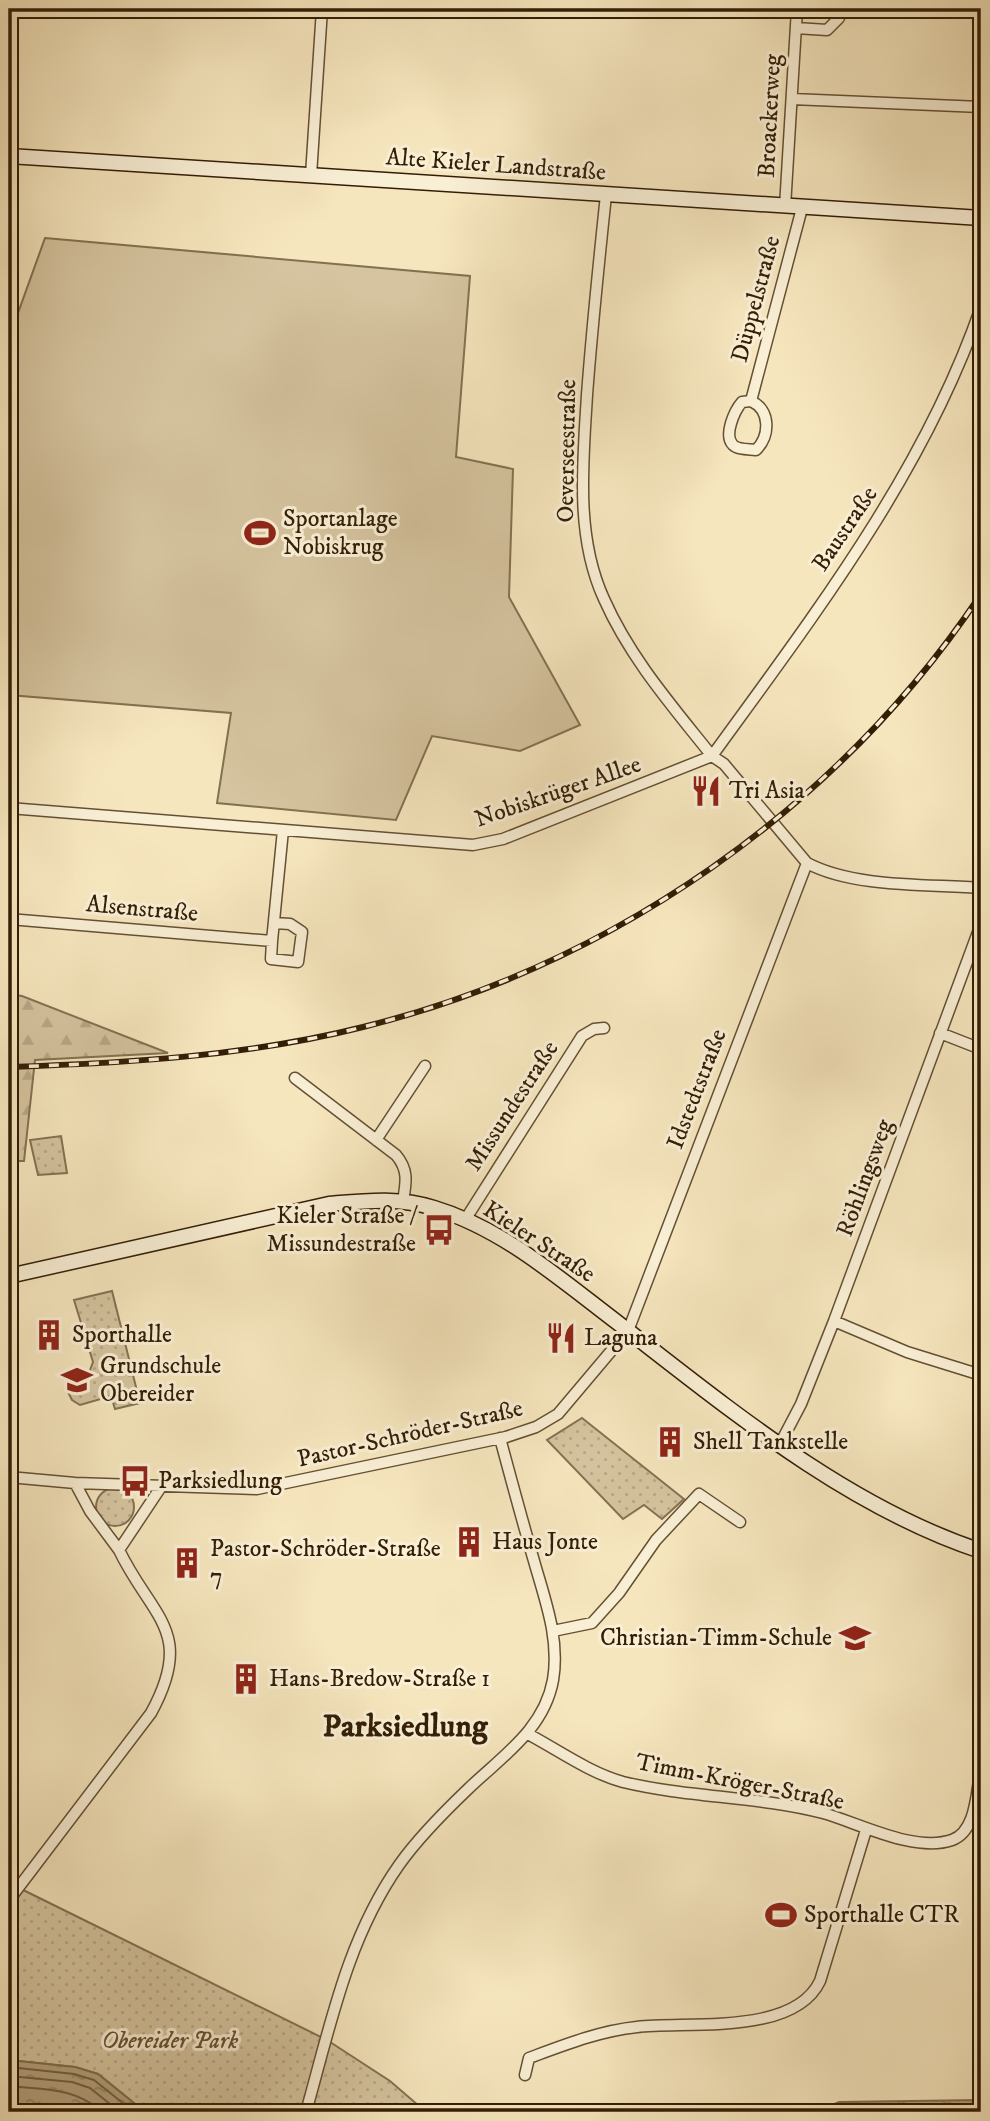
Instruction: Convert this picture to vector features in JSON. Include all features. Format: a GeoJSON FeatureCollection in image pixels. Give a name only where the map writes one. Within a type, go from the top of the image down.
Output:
{"type":"FeatureCollection","features":[{"type":"Feature","properties":{"kind":"main road","name":"Alte Kieler Landstraße"},"geometry":{"type":"LineString","coordinates":[[9,156],[981,218]]}},
{"type":"Feature","properties":{"kind":"main road","name":"Kieler Straße"},"geometry":{"type":"LineString","coordinates":[[9,1276],[329,1204],[403,1201],[434,1208],[498,1236],[541,1265],[780,1444],[844,1488],[981,1551]]}},
{"type":"Feature","properties":{"kind":"street"},"geometry":{"type":"LineString","coordinates":[[311,175],[323,9]]}},
{"type":"Feature","properties":{"kind":"street","name":"Broackerweg"},"geometry":{"type":"LineString","coordinates":[[785,207],[797,9]]}},
{"type":"Feature","properties":{"kind":"street","name":"Broackerweg"},"geometry":{"type":"LineString","coordinates":[[796,28],[827,30],[839,18],[839,9]]}},
{"type":"Feature","properties":{"kind":"street"},"geometry":{"type":"LineString","coordinates":[[792,99],[981,107]]}},
{"type":"Feature","properties":{"kind":"street","name":"Oeverseestraße"},"geometry":{"type":"LineString","coordinates":[[606,194],[584,434],[582,500],[587,543],[603,598],[624,638],[649,677],[712,756]]}},
{"type":"Feature","properties":{"kind":"street","name":"Düppelstraße"},"geometry":{"type":"LineString","coordinates":[[751,401],[802,208]]}},
{"type":"Feature","properties":{"kind":"street","name":"Baustraße"},"geometry":{"type":"LineString","coordinates":[[712,756],[901,483],[944,398],[981,307]]}},
{"type":"Feature","properties":{"kind":"street","name":"Düppelstraße"},"geometry":{"type":"LineString","coordinates":[[751,401],[761,406],[766,415],[762,441],[756,450],[736,447],[730,439],[734,411],[742,402],[751,401]]}},
{"type":"Feature","properties":{"kind":"street"},"geometry":{"type":"LineString","coordinates":[[712,756],[724,764],[807,863],[825,873],[847,878],[981,888]]}},
{"type":"Feature","properties":{"kind":"street","name":"Nobiskrüger Allee"},"geometry":{"type":"LineString","coordinates":[[9,808],[473,845],[503,839],[712,756]]}},
{"type":"Feature","properties":{"kind":"street"},"geometry":{"type":"LineString","coordinates":[[274,923],[290,924],[302,932],[298,962],[271,959],[272,941],[283,830]]}},
{"type":"Feature","properties":{"kind":"street","name":"Idstedtstraße"},"geometry":{"type":"LineString","coordinates":[[628,1331],[807,863]]}},
{"type":"Feature","properties":{"kind":"street","name":"Alsenstraße"},"geometry":{"type":"LineString","coordinates":[[9,919],[272,941]]}},
{"type":"Feature","properties":{"kind":"street","name":"Röhlingsweg"},"geometry":{"type":"LineString","coordinates":[[780,1444],[801,1404],[834,1321],[981,924]]}},
{"type":"Feature","properties":{"kind":"street","name":"Missundestraße"},"geometry":{"type":"LineString","coordinates":[[465,1220],[582,1036],[594,1029],[604,1028]]}},
{"type":"Feature","properties":{"kind":"street"},"geometry":{"type":"LineString","coordinates":[[940,1033],[981,1049]]}},
{"type":"Feature","properties":{"kind":"street"},"geometry":{"type":"LineString","coordinates":[[376,1140],[425,1066]]}},
{"type":"Feature","properties":{"kind":"street"},"geometry":{"type":"LineString","coordinates":[[295,1077],[404,1164],[407,1177],[403,1201]]}},
{"type":"Feature","properties":{"kind":"street"},"geometry":{"type":"LineString","coordinates":[[834,1321],[907,1353],[981,1375]]}},
{"type":"Feature","properties":{"kind":"street","name":"Pastor-Schröder-Straße"},"geometry":{"type":"LineString","coordinates":[[9,1478],[257,1489],[500,1438],[536,1427],[558,1414],[628,1331]]}},
{"type":"Feature","properties":{"kind":"street"},"geometry":{"type":"LineString","coordinates":[[306,2112],[351,1954],[399,1864],[452,1805],[528,1734],[545,1709],[553,1680],[553,1631],[500,1438]]}},
{"type":"Feature","properties":{"kind":"street"},"geometry":{"type":"LineString","coordinates":[[9,1900],[151,1713],[167,1681],[170,1639],[164,1622],[119,1550],[90,1511],[75,1483]]}},
{"type":"Feature","properties":{"kind":"street"},"geometry":{"type":"LineString","coordinates":[[119,1550],[161,1486]]}},
{"type":"Feature","properties":{"kind":"street"},"geometry":{"type":"LineString","coordinates":[[553,1631],[592,1623],[619,1593],[656,1540],[699,1494],[740,1522]]}},
{"type":"Feature","properties":{"kind":"street","name":"Timm-Kröger-Straße"},"geometry":{"type":"LineString","coordinates":[[528,1734],[622,1781],[823,1813],[866,1830],[928,1842],[953,1840],[971,1821],[980,1783]]}},
{"type":"Feature","properties":{"kind":"street"},"geometry":{"type":"LineString","coordinates":[[980,1783],[981,1769]]}},
{"type":"Feature","properties":{"kind":"street"},"geometry":{"type":"LineString","coordinates":[[525,2075],[529,2058],[590,2036],[636,2027],[735,2023],[764,2018],[810,1997],[821,1981],[866,1830]]}},
{"type":"Feature","properties":{"kind":"green space","name":"Sportanlage Nobiskrug"},"geometry":{"type":"Polygon","coordinates":[[[45,238],[470,276],[456,457],[513,469],[509,597],[580,725],[520,751],[432,736],[396,820],[217,803],[231,713],[9,695],[9,338],[45,238]]]}},
{"type":"Feature","properties":{"kind":"green space"},"geometry":{"type":"Polygon","coordinates":[[[9,994],[22,996],[168,1053],[35,1060],[24,1161],[9,1161],[9,994]]]}},
{"type":"Feature","properties":{"kind":"green space"},"geometry":{"type":"Polygon","coordinates":[[[61,1136],[67,1173],[38,1175],[30,1140],[61,1136]]]}},
{"type":"Feature","properties":{"kind":"green space"},"geometry":{"type":"Polygon","coordinates":[[[112,1291],[140,1403],[115,1409],[111,1396],[80,1405],[72,1400],[67,1390],[70,1380],[89,1373],[93,1362],[74,1300],[112,1291]]]}},
{"type":"Feature","properties":{"kind":"green space"},"geometry":{"type":"Polygon","coordinates":[[[582,1418],[684,1499],[662,1519],[644,1505],[623,1519],[547,1440],[582,1418]]]}},
{"type":"Feature","properties":{"kind":"green space"},"geometry":{"type":"Polygon","coordinates":[[[115,1488],[128,1494],[134,1507],[128,1520],[115,1526],[102,1520],[96,1507],[102,1494],[115,1488]]]}},
{"type":"Feature","properties":{"kind":"green space","name":"Obereider Park"},"geometry":{"type":"Polygon","coordinates":[[[9,1883],[327,2040],[390,2081],[426,2112],[145,2112],[98,2074],[75,2067],[9,2060],[9,1883]]]}},
{"type":"Feature","properties":{"kind":"water"},"geometry":{"type":"Polygon","coordinates":[[[9,2060],[75,2067],[98,2074],[145,2112],[9,2112],[9,2060]]]}},
{"type":"Feature","properties":{"kind":"water"},"geometry":{"type":"Polygon","coordinates":[[[981,2100],[981,2112],[816,2112],[839,2102],[981,2100]]]}},
{"type":"Feature","properties":{"kind":"railway"},"geometry":{"type":"LineString","coordinates":[[9,1067],[187,1056],[320,1037],[456,999],[545,963],[631,919],[712,867],[789,808],[860,743],[924,671],[981,594]]}},
{"type":"Feature","properties":{"kind":"place","name":"Sportanlage Nobiskrug"},"geometry":{"type":"Point","coordinates":[260,533]}},
{"type":"Feature","properties":{"kind":"place","name":"Tri Asia"},"geometry":{"type":"Point","coordinates":[706,791]}},
{"type":"Feature","properties":{"kind":"place","name":"Kieler Straße / Missundestraße"},"geometry":{"type":"Point","coordinates":[439,1230]}},
{"type":"Feature","properties":{"kind":"place","name":"Sporthalle"},"geometry":{"type":"Point","coordinates":[49,1335]}},
{"type":"Feature","properties":{"kind":"place","name":"Laguna"},"geometry":{"type":"Point","coordinates":[561,1338]}},
{"type":"Feature","properties":{"kind":"place","name":"Grundschule Obereider"},"geometry":{"type":"Point","coordinates":[77,1380]}},
{"type":"Feature","properties":{"kind":"place","name":"Shell Tankstelle"},"geometry":{"type":"Point","coordinates":[670,1442]}},
{"type":"Feature","properties":{"kind":"place","name":"Parksiedlung"},"geometry":{"type":"Point","coordinates":[135,1481]}},
{"type":"Feature","properties":{"kind":"place","name":"Haus Jonte"},"geometry":{"type":"Point","coordinates":[469,1542]}},
{"type":"Feature","properties":{"kind":"place","name":"Pastor-Schröder-Straße 7"},"geometry":{"type":"Point","coordinates":[187,1563]}},
{"type":"Feature","properties":{"kind":"place","name":"Christian-Timm-Schule"},"geometry":{"type":"Point","coordinates":[855,1638]}},
{"type":"Feature","properties":{"kind":"place","name":"Hans-Bredow-Straße 1"},"geometry":{"type":"Point","coordinates":[246,1679]}},
{"type":"Feature","properties":{"kind":"place","name":"Sporthalle CTR"},"geometry":{"type":"Point","coordinates":[781,1915]}},
{"type":"Feature","properties":{"kind":"district","name":"Parksiedlung"},"geometry":{"type":"Point","coordinates":[405,1727]}}]}
